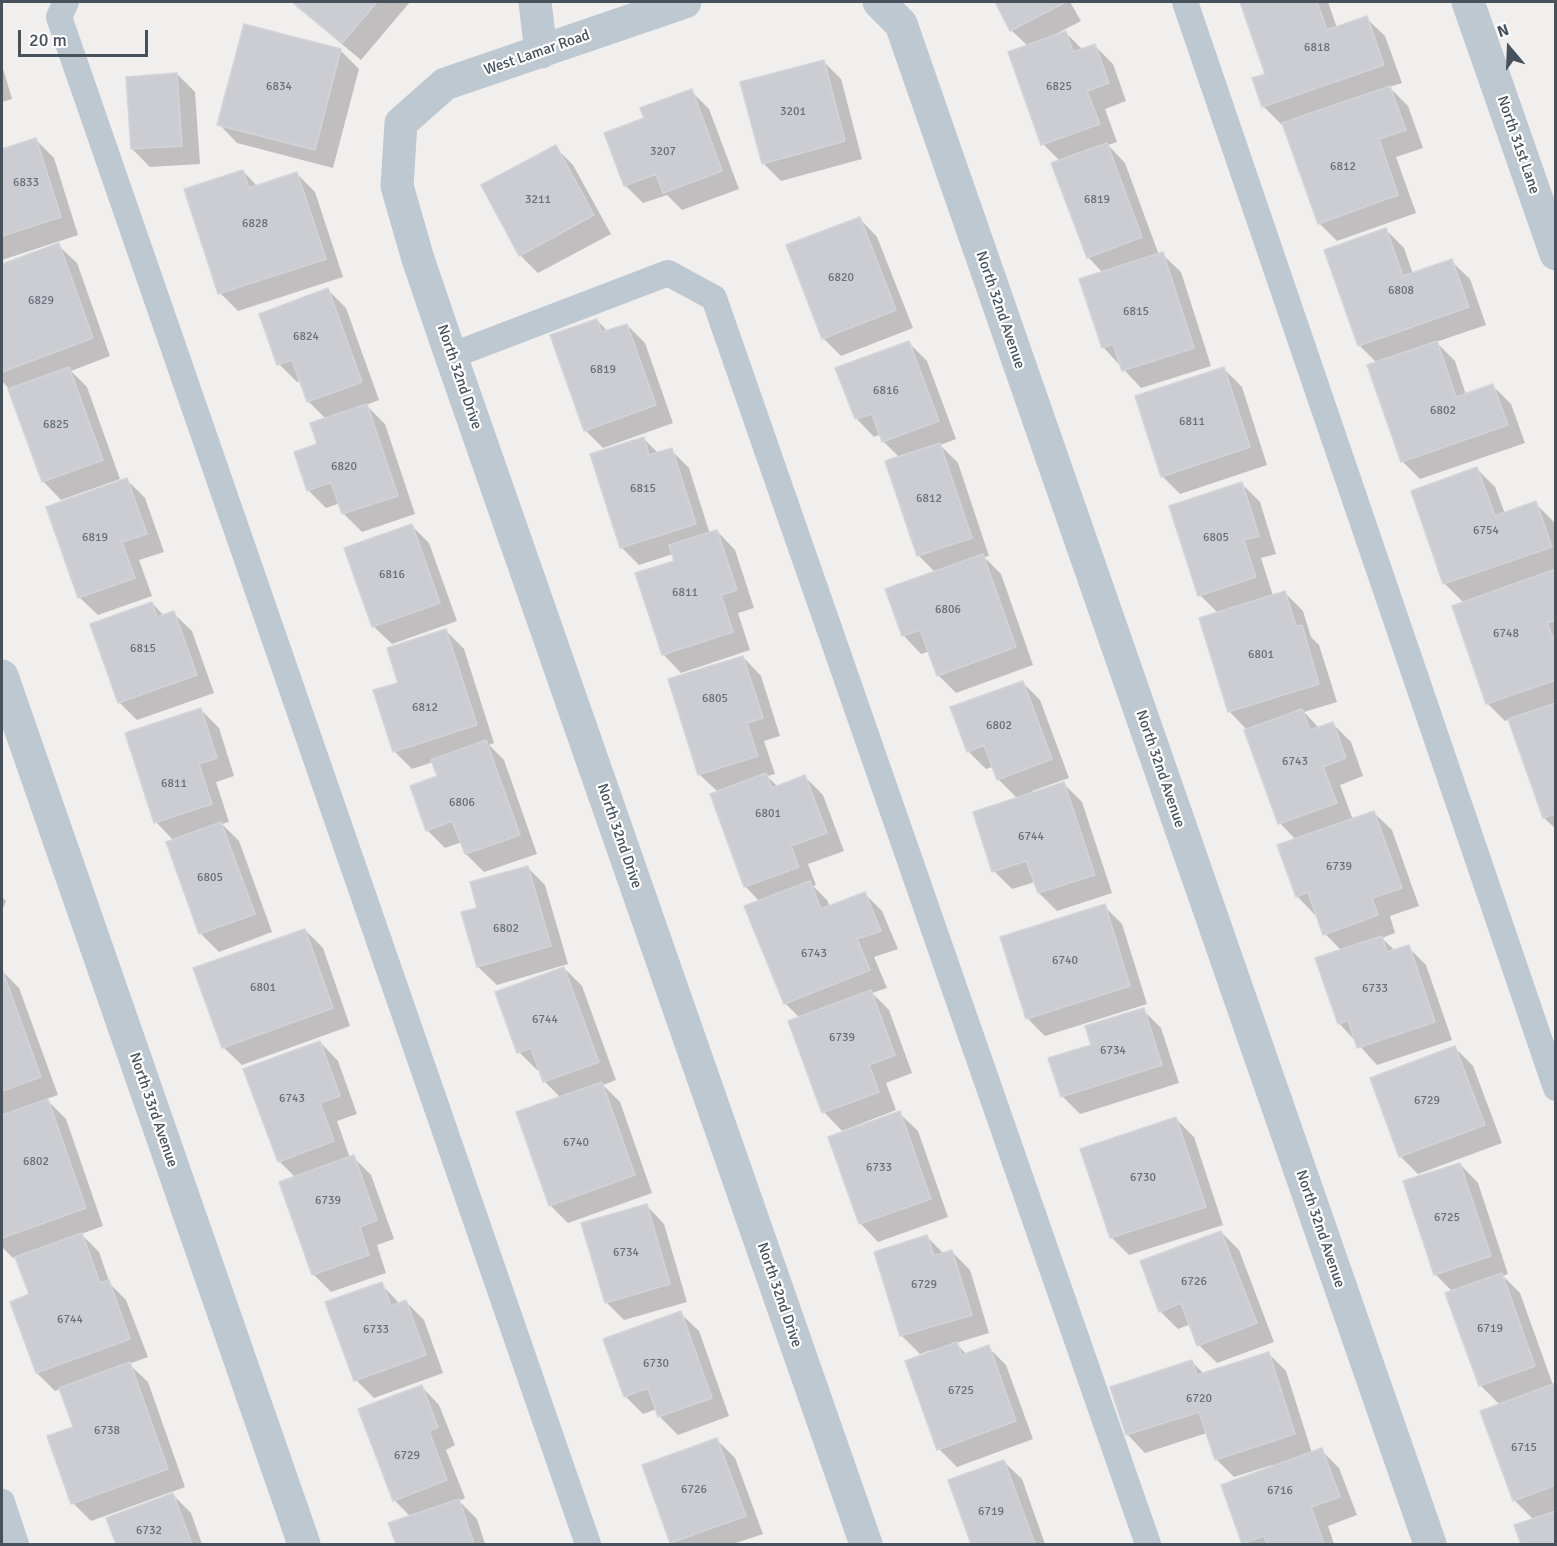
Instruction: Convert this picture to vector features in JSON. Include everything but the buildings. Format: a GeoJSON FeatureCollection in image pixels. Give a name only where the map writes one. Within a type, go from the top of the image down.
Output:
{"type":"FeatureCollection","features":[{"type":"Feature","properties":{"kind":"street"},"geometry":{"type":"LineString","coordinates":[[535,2],[542,52]]}},
{"type":"Feature","properties":{"kind":"street","name":"West Lamar Road"},"geometry":{"type":"LineString","coordinates":[[401,123],[445,84],[685,2]]}},
{"type":"Feature","properties":{"kind":"street","name":"North 32nd Avenue"},"geometry":{"type":"LineString","coordinates":[[879,2],[901,24],[1430,1545]]}},
{"type":"Feature","properties":{"kind":"street","name":"North 31st Lane"},"geometry":{"type":"LineString","coordinates":[[1468,2],[1556,254]]}},
{"type":"Feature","properties":{"kind":"street","name":"North 32nd Drive"},"geometry":{"type":"LineString","coordinates":[[401,123],[398,186],[418,259],[866,1545]]}},
{"type":"Feature","properties":{"kind":"street","name":"North 33rd Avenue"},"geometry":{"type":"LineString","coordinates":[[4,691],[304,1545]]}},
{"type":"Feature","properties":{"kind":"lane"},"geometry":{"type":"LineString","coordinates":[[66,2],[59,17],[588,1545]]}},
{"type":"Feature","properties":{"kind":"lane"},"geometry":{"type":"LineString","coordinates":[[1185,2],[1556,1088]]}},
{"type":"Feature","properties":{"kind":"lane"},"geometry":{"type":"LineString","coordinates":[[451,356],[668,273],[714,298],[1148,1545]]}},
{"type":"Feature","properties":{"kind":"lane"},"geometry":{"type":"LineString","coordinates":[[2,1502],[16,1545]]}}]}
